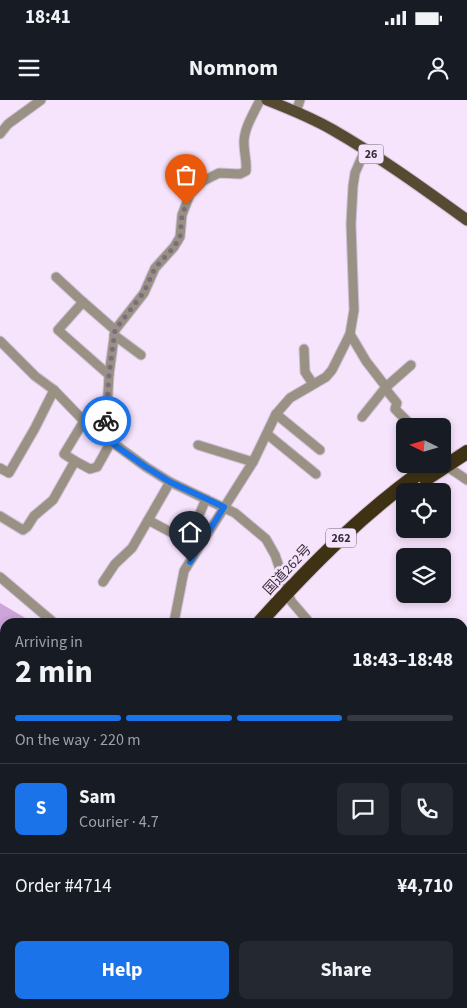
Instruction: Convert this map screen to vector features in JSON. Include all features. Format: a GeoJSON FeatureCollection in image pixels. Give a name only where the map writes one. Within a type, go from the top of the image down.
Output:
{"type":"FeatureCollection","features":[{"type":"Feature","properties":{"kind":"highway","name":"国道262号"},"geometry":{"type":"LineString","coordinates":[[451,453],[467,441]]}},
{"type":"Feature","properties":{"kind":"highway","name":"国道262号"},"geometry":{"type":"LineString","coordinates":[[451,458],[467,452]]}},
{"type":"Feature","properties":{"kind":"highway","name":"国道262号"},"geometry":{"type":"LineString","coordinates":[[275,618],[289,597],[354,525],[409,480],[421,473]]}},
{"type":"Feature","properties":{"kind":"highway","name":"国道262号"},"geometry":{"type":"LineString","coordinates":[[418,483],[428,473]]}},
{"type":"Feature","properties":{"kind":"highway","name":"国道262号"},"geometry":{"type":"LineString","coordinates":[[265,618],[357,533],[396,501]]}},
{"type":"Feature","properties":{"kind":"main road","name":"26"},"geometry":{"type":"LineString","coordinates":[[267,100],[334,131],[467,220]]}},
{"type":"Feature","properties":{"kind":"street"},"geometry":{"type":"LineString","coordinates":[[0,134],[8,124],[41,100]]}},
{"type":"Feature","properties":{"kind":"street"},"geometry":{"type":"LineString","coordinates":[[102,436],[106,428],[109,375],[115,332],[144,292],[155,268],[174,247],[180,237],[182,215],[190,194],[203,182],[219,173],[240,174],[246,171],[247,163],[244,142],[260,100]]}},
{"type":"Feature","properties":{"kind":"street"},"geometry":{"type":"LineString","coordinates":[[296,112],[300,100]]}},
{"type":"Feature","properties":{"kind":"street"},"geometry":{"type":"LineString","coordinates":[[175,618],[184,570],[252,462],[276,414],[290,398],[326,377],[332,370],[350,334],[354,310],[351,224],[353,186],[355,173],[365,150]]}},
{"type":"Feature","properties":{"kind":"street"},"geometry":{"type":"LineString","coordinates":[[56,277],[140,355]]}},
{"type":"Feature","properties":{"kind":"street"},"geometry":{"type":"LineString","coordinates":[[83,302],[58,330],[109,375]]}},
{"type":"Feature","properties":{"kind":"street"},"geometry":{"type":"LineString","coordinates":[[350,334],[366,361],[397,404],[395,409],[404,418]]}},
{"type":"Feature","properties":{"kind":"street"},"geometry":{"type":"LineString","coordinates":[[0,341],[35,376],[54,390],[84,421],[102,436],[170,482],[224,507],[242,519],[270,546],[289,597],[306,618]]}},
{"type":"Feature","properties":{"kind":"street"},"geometry":{"type":"LineString","coordinates":[[304,349],[305,372],[313,384]]}},
{"type":"Feature","properties":{"kind":"street"},"geometry":{"type":"LineString","coordinates":[[362,418],[386,387],[411,365]]}},
{"type":"Feature","properties":{"kind":"street"},"geometry":{"type":"LineString","coordinates":[[0,468],[9,473],[54,390]]}},
{"type":"Feature","properties":{"kind":"street"},"geometry":{"type":"LineString","coordinates":[[276,414],[320,450]]}},
{"type":"Feature","properties":{"kind":"street"},"geometry":{"type":"LineString","coordinates":[[84,421],[64,454],[90,469],[97,468],[111,442]]}},
{"type":"Feature","properties":{"kind":"street"},"geometry":{"type":"LineString","coordinates":[[267,434],[316,474]]}},
{"type":"Feature","properties":{"kind":"street"},"geometry":{"type":"LineString","coordinates":[[198,445],[252,462]]}},
{"type":"Feature","properties":{"kind":"street"},"geometry":{"type":"LineString","coordinates":[[0,516],[22,530],[27,527],[34,516],[53,500],[75,461]]}},
{"type":"Feature","properties":{"kind":"street"},"geometry":{"type":"LineString","coordinates":[[451,469],[467,480]]}},
{"type":"Feature","properties":{"kind":"street"},"geometry":{"type":"LineString","coordinates":[[103,582],[115,564],[132,548],[170,482]]}},
{"type":"Feature","properties":{"kind":"street"},"geometry":{"type":"LineString","coordinates":[[148,520],[168,531],[181,535],[188,532],[196,522],[206,499]]}},
{"type":"Feature","properties":{"kind":"street"},"geometry":{"type":"LineString","coordinates":[[0,577],[48,618]]}},
{"type":"Feature","properties":{"kind":"shaded area"},"geometry":{"type":"Polygon","coordinates":[[[0,603],[25,618],[0,618],[0,603]]]}},
{"type":"Feature","properties":{"kind":"way so far"},"geometry":{"type":"LineString","coordinates":[[106,421],[109,375],[115,330],[133,309],[144,292],[155,268],[174,247],[180,237],[182,215],[186,205]]}},
{"type":"Feature","properties":{"kind":"route"},"geometry":{"type":"LineString","coordinates":[[106,421],[106,428],[102,436],[170,482],[224,507],[190,562]]}}]}
